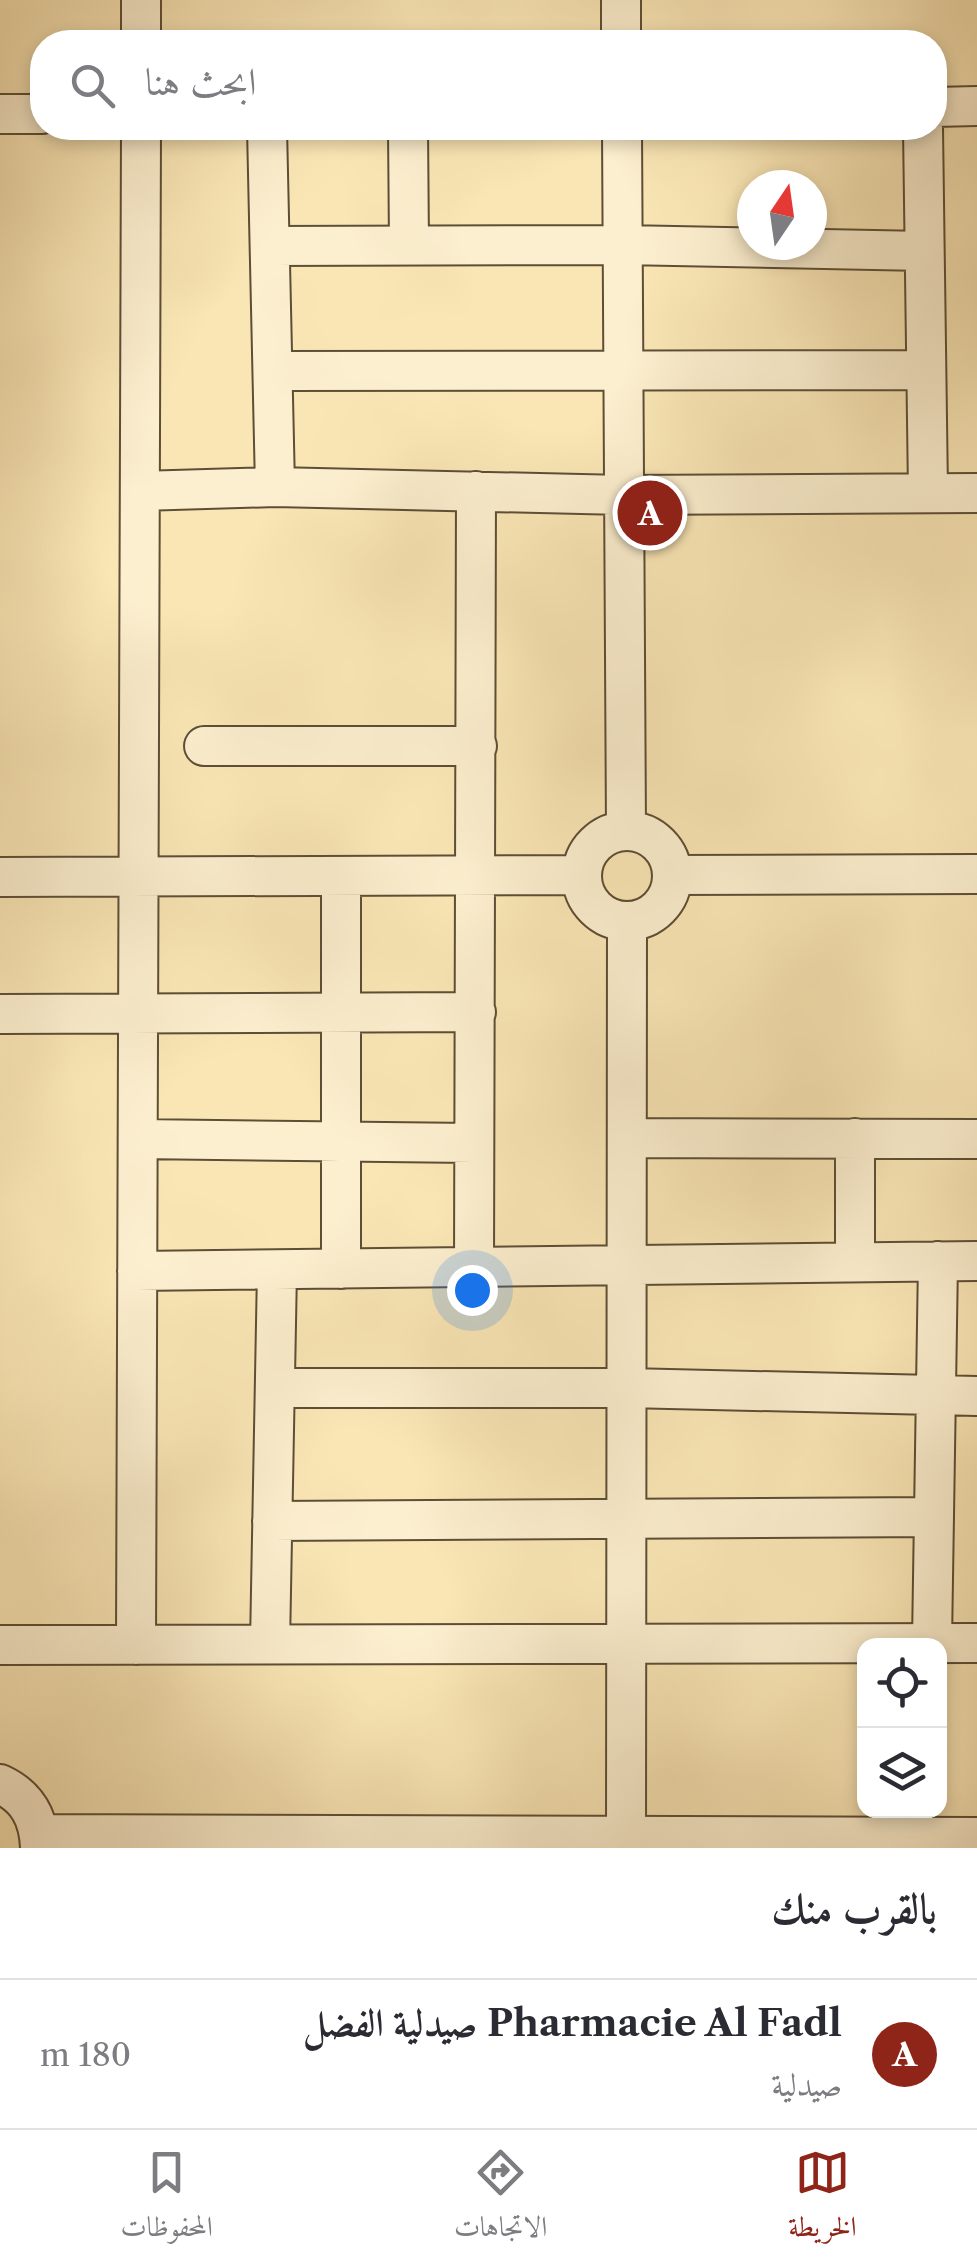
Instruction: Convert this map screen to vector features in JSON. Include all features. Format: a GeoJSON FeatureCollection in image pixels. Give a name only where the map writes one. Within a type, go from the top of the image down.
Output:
{"type":"FeatureCollection","features":[{"type":"Feature","properties":{"kind":"street"},"geometry":{"type":"LineString","coordinates":[[141,0],[141,30]]}},
{"type":"Feature","properties":{"kind":"street"},"geometry":{"type":"LineString","coordinates":[[621,0],[622,30]]}},
{"type":"Feature","properties":{"kind":"street"},"geometry":{"type":"LineString","coordinates":[[947,107],[977,106]]}},
{"type":"Feature","properties":{"kind":"street"},"geometry":{"type":"LineString","coordinates":[[0,114],[30,114]]}},
{"type":"Feature","properties":{"kind":"street"},"geometry":{"type":"LineString","coordinates":[[136,1645],[141,140]]}},
{"type":"Feature","properties":{"kind":"street"},"geometry":{"type":"LineString","coordinates":[[267,140],[276,487]]}},
{"type":"Feature","properties":{"kind":"street"},"geometry":{"type":"LineString","coordinates":[[408,140],[410,245]]}},
{"type":"Feature","properties":{"kind":"street"},"geometry":{"type":"LineString","coordinates":[[622,140],[626,831]]}},
{"type":"Feature","properties":{"kind":"street"},"geometry":{"type":"LineString","coordinates":[[922,140],[928,492]]}},
{"type":"Feature","properties":{"kind":"street"},"geometry":{"type":"LineString","coordinates":[[270,246],[623,245],[924,251]]}},
{"type":"Feature","properties":{"kind":"street"},"geometry":{"type":"LineString","coordinates":[[273,371],[925,370]]}},
{"type":"Feature","properties":{"kind":"street"},"geometry":{"type":"LineString","coordinates":[[140,492],[276,487],[623,495],[977,493]]}},
{"type":"Feature","properties":{"kind":"street"},"geometry":{"type":"LineString","coordinates":[[474,1268],[476,491]]}},
{"type":"Feature","properties":{"kind":"street"},"geometry":{"type":"LineString","coordinates":[[204,746],[477,746]]}},
{"type":"Feature","properties":{"kind":"street"},"geometry":{"type":"LineString","coordinates":[[626,831],[659,843],[673,875],[672,888],[660,908],[628,922],[595,908],[582,874],[595,844],[626,831]]}},
{"type":"Feature","properties":{"kind":"street"},"geometry":{"type":"LineString","coordinates":[[0,877],[582,874]]}},
{"type":"Feature","properties":{"kind":"street"},"geometry":{"type":"LineString","coordinates":[[673,875],[977,874]]}},
{"type":"Feature","properties":{"kind":"street"},"geometry":{"type":"LineString","coordinates":[[341,876],[341,1269]]}},
{"type":"Feature","properties":{"kind":"street"},"geometry":{"type":"LineString","coordinates":[[626,1842],[628,922]]}},
{"type":"Feature","properties":{"kind":"street"},"geometry":{"type":"LineString","coordinates":[[0,1014],[476,1012]]}},
{"type":"Feature","properties":{"kind":"street"},"geometry":{"type":"LineString","coordinates":[[627,1138],[977,1139]]}},
{"type":"Feature","properties":{"kind":"street"},"geometry":{"type":"LineString","coordinates":[[855,1138],[855,1262]]}},
{"type":"Feature","properties":{"kind":"street"},"geometry":{"type":"LineString","coordinates":[[138,1140],[472,1143]]}},
{"type":"Feature","properties":{"kind":"street"},"geometry":{"type":"LineString","coordinates":[[932,1638],[938,1261]]}},
{"type":"Feature","properties":{"kind":"street"},"geometry":{"type":"LineString","coordinates":[[138,1271],[977,1262]]}},
{"type":"Feature","properties":{"kind":"street"},"geometry":{"type":"LineString","coordinates":[[270,1644],[277,1270]]}},
{"type":"Feature","properties":{"kind":"street"},"geometry":{"type":"LineString","coordinates":[[275,1388],[627,1388],[977,1396]]}},
{"type":"Feature","properties":{"kind":"street"},"geometry":{"type":"LineString","coordinates":[[272,1520],[934,1517]]}},
{"type":"Feature","properties":{"kind":"street"},"geometry":{"type":"LineString","coordinates":[[0,1646],[857,1642]]}},
{"type":"Feature","properties":{"kind":"street"},"geometry":{"type":"LineString","coordinates":[[947,1642],[977,1643]]}},
{"type":"Feature","properties":{"kind":"street"},"geometry":{"type":"LineString","coordinates":[[0,1784],[28,1805],[40,1841],[626,1842],[977,1837]]}},
{"type":"Feature","properties":{"kind":"place","name":"Pharmacie Al Fadl صيدلية الفضل"},"geometry":{"type":"Point","coordinates":[650,513]}}]}
